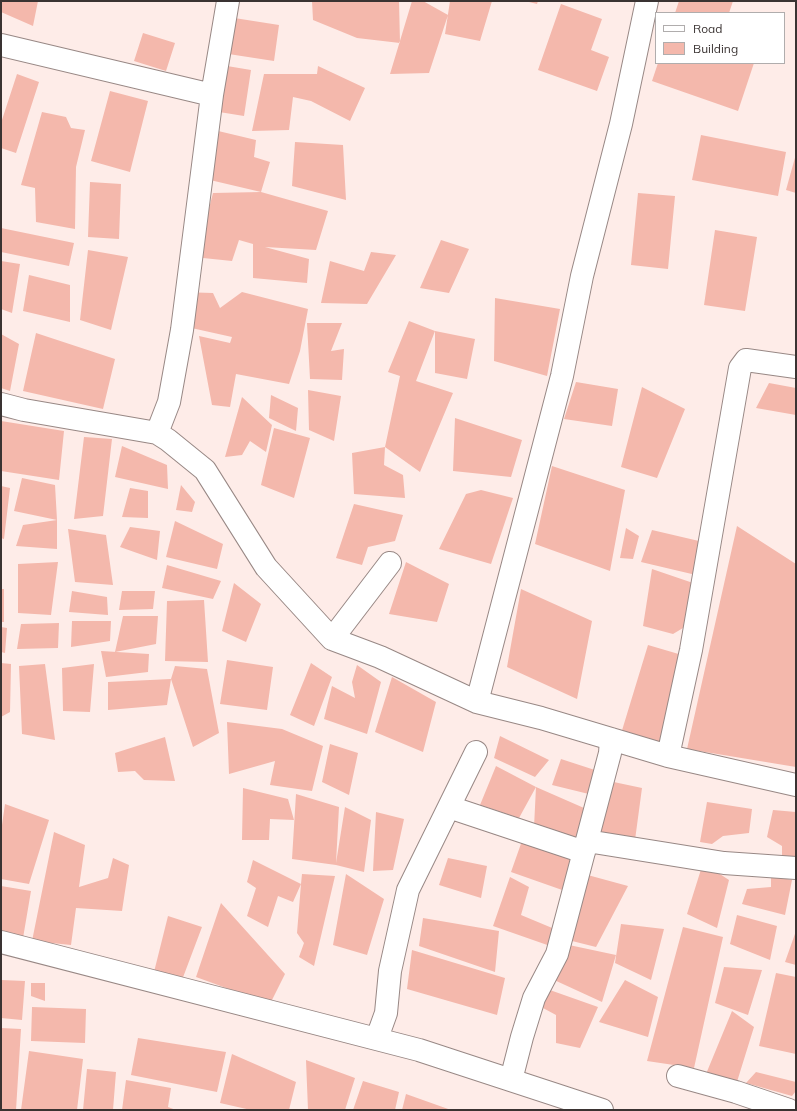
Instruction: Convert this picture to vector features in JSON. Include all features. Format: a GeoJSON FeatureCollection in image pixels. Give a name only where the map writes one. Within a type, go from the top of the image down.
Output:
{"type":"FeatureCollection","features":[{"type":"Feature","properties":{"kind":"street"},"geometry":{"type":"LineString","coordinates":[[157,433],[169,402],[182,330],[212,95],[228,1]]}},
{"type":"Feature","properties":{"kind":"street"},"geometry":{"type":"LineString","coordinates":[[477,702],[562,376],[582,276],[621,124],[647,1]]}},
{"type":"Feature","properties":{"kind":"street"},"geometry":{"type":"LineString","coordinates":[[1,45],[212,95]]}},
{"type":"Feature","properties":{"kind":"street"},"geometry":{"type":"LineString","coordinates":[[668,756],[691,650],[740,368],[746,360],[796,367]]}},
{"type":"Feature","properties":{"kind":"street"},"geometry":{"type":"LineString","coordinates":[[1,404],[24,410],[157,433],[205,470],[266,567],[332,639],[380,657],[477,702],[668,756],[796,785]]}},
{"type":"Feature","properties":{"kind":"street"},"geometry":{"type":"LineString","coordinates":[[332,639],[390,563]]}},
{"type":"Feature","properties":{"kind":"street"},"geometry":{"type":"LineString","coordinates":[[512,1076],[534,998],[557,954],[610,753],[611,739]]}},
{"type":"Feature","properties":{"kind":"street"},"geometry":{"type":"LineString","coordinates":[[377,1038],[386,1013],[390,971],[408,890],[476,752]]}},
{"type":"Feature","properties":{"kind":"street"},"geometry":{"type":"LineString","coordinates":[[449,807],[586,847],[796,868]]}},
{"type":"Feature","properties":{"kind":"street"},"geometry":{"type":"LineString","coordinates":[[1,942],[377,1038],[512,1076],[602,1110]]}},
{"type":"Feature","properties":{"kind":"street"},"geometry":{"type":"LineString","coordinates":[[678,1076],[740,1103],[789,1110]]}},
{"type":"Feature","properties":{"kind":"building"},"geometry":{"type":"Polygon","coordinates":[[[1,1],[38,1],[33,26],[1,12],[1,1]]]}},
{"type":"Feature","properties":{"kind":"building"},"geometry":{"type":"Polygon","coordinates":[[[312,1],[399,1],[400,43],[357,38],[313,20],[312,1]]]}},
{"type":"Feature","properties":{"kind":"building"},"geometry":{"type":"Polygon","coordinates":[[[412,1],[423,1],[448,15],[429,73],[390,74],[412,1]]]}},
{"type":"Feature","properties":{"kind":"building"},"geometry":{"type":"Polygon","coordinates":[[[450,1],[492,1],[480,41],[445,34],[450,1]]]}},
{"type":"Feature","properties":{"kind":"building"},"geometry":{"type":"Polygon","coordinates":[[[525,1],[538,1],[537,4],[525,1]]]}},
{"type":"Feature","properties":{"kind":"building"},"geometry":{"type":"Polygon","coordinates":[[[679,1],[733,1],[729,12],[675,12],[679,1]]]}},
{"type":"Feature","properties":{"kind":"building"},"geometry":{"type":"Polygon","coordinates":[[[561,4],[602,19],[591,50],[609,57],[597,91],[538,70],[561,4]]]}},
{"type":"Feature","properties":{"kind":"building"},"geometry":{"type":"Polygon","coordinates":[[[228,17],[279,25],[274,61],[222,53],[228,17]]]}},
{"type":"Feature","properties":{"kind":"building"},"geometry":{"type":"Polygon","coordinates":[[[143,33],[175,43],[166,71],[134,61],[143,33]]]}},
{"type":"Feature","properties":{"kind":"building"},"geometry":{"type":"Polygon","coordinates":[[[658,64],[754,64],[738,111],[652,81],[658,64]]]}},
{"type":"Feature","properties":{"kind":"building"},"geometry":{"type":"Polygon","coordinates":[[[221,65],[251,70],[244,116],[213,111],[221,65]]]}},
{"type":"Feature","properties":{"kind":"building"},"geometry":{"type":"Polygon","coordinates":[[[318,66],[365,88],[350,121],[311,101],[293,97],[289,130],[252,131],[264,74],[317,74],[318,66]]]}},
{"type":"Feature","properties":{"kind":"building"},"geometry":{"type":"Polygon","coordinates":[[[17,74],[39,82],[16,153],[1,148],[1,123],[17,74]]]}},
{"type":"Feature","properties":{"kind":"building"},"geometry":{"type":"Polygon","coordinates":[[[110,91],[148,101],[130,172],[91,161],[110,91]]]}},
{"type":"Feature","properties":{"kind":"building"},"geometry":{"type":"Polygon","coordinates":[[[42,112],[66,117],[71,128],[85,130],[76,167],[75,229],[36,222],[35,188],[21,185],[42,112]]]}},
{"type":"Feature","properties":{"kind":"building"},"geometry":{"type":"Polygon","coordinates":[[[214,130],[256,140],[254,157],[270,162],[261,192],[210,180],[214,130]]]}},
{"type":"Feature","properties":{"kind":"building"},"geometry":{"type":"Polygon","coordinates":[[[701,135],[786,152],[778,196],[692,180],[701,135]]]}},
{"type":"Feature","properties":{"kind":"building"},"geometry":{"type":"Polygon","coordinates":[[[295,142],[343,145],[346,200],[292,186],[295,142]]]}},
{"type":"Feature","properties":{"kind":"building"},"geometry":{"type":"Polygon","coordinates":[[[796,154],[796,193],[786,190],[796,154]]]}},
{"type":"Feature","properties":{"kind":"building"},"geometry":{"type":"Polygon","coordinates":[[[90,182],[121,184],[119,239],[88,237],[90,182]]]}},
{"type":"Feature","properties":{"kind":"building"},"geometry":{"type":"Polygon","coordinates":[[[261,192],[328,211],[316,250],[265,247],[309,259],[307,283],[253,278],[253,244],[239,240],[232,261],[203,258],[204,228],[213,193],[261,192]]]}},
{"type":"Feature","properties":{"kind":"building"},"geometry":{"type":"Polygon","coordinates":[[[638,193],[675,196],[668,269],[631,265],[638,193]]]}},
{"type":"Feature","properties":{"kind":"building"},"geometry":{"type":"Polygon","coordinates":[[[1,228],[74,243],[69,266],[1,252],[1,228]]]}},
{"type":"Feature","properties":{"kind":"building"},"geometry":{"type":"Polygon","coordinates":[[[715,230],[757,237],[745,311],[704,305],[715,230]]]}},
{"type":"Feature","properties":{"kind":"building"},"geometry":{"type":"Polygon","coordinates":[[[441,240],[469,249],[449,293],[420,288],[441,240]]]}},
{"type":"Feature","properties":{"kind":"building"},"geometry":{"type":"Polygon","coordinates":[[[88,250],[128,257],[111,330],[80,320],[88,250]]]}},
{"type":"Feature","properties":{"kind":"building"},"geometry":{"type":"Polygon","coordinates":[[[371,252],[396,255],[367,304],[321,303],[330,261],[364,271],[371,252]]]}},
{"type":"Feature","properties":{"kind":"building"},"geometry":{"type":"Polygon","coordinates":[[[1,261],[20,264],[12,313],[1,309],[1,261]]]}},
{"type":"Feature","properties":{"kind":"building"},"geometry":{"type":"Polygon","coordinates":[[[29,275],[70,285],[70,322],[23,311],[29,275]]]}},
{"type":"Feature","properties":{"kind":"building"},"geometry":{"type":"Polygon","coordinates":[[[180,292],[213,293],[220,308],[242,292],[308,309],[300,351],[289,384],[236,374],[230,407],[212,405],[199,336],[230,343],[232,337],[178,325],[180,292]]]}},
{"type":"Feature","properties":{"kind":"building"},"geometry":{"type":"Polygon","coordinates":[[[495,298],[560,309],[547,376],[494,361],[495,298]]]}},
{"type":"Feature","properties":{"kind":"building"},"geometry":{"type":"Polygon","coordinates":[[[409,321],[435,331],[416,381],[453,393],[420,472],[385,447],[400,376],[388,372],[409,321]]]}},
{"type":"Feature","properties":{"kind":"building"},"geometry":{"type":"Polygon","coordinates":[[[307,323],[342,323],[331,351],[344,349],[342,380],[310,379],[307,323]]]}},
{"type":"Feature","properties":{"kind":"building"},"geometry":{"type":"Polygon","coordinates":[[[435,331],[475,339],[467,379],[435,373],[435,331]]]}},
{"type":"Feature","properties":{"kind":"building"},"geometry":{"type":"Polygon","coordinates":[[[36,333],[115,359],[103,409],[23,391],[36,333]]]}},
{"type":"Feature","properties":{"kind":"building"},"geometry":{"type":"Polygon","coordinates":[[[1,334],[19,344],[10,391],[1,388],[1,334]]]}},
{"type":"Feature","properties":{"kind":"building"},"geometry":{"type":"Polygon","coordinates":[[[576,382],[618,389],[612,426],[564,419],[576,382]]]}},
{"type":"Feature","properties":{"kind":"building"},"geometry":{"type":"Polygon","coordinates":[[[769,383],[796,388],[796,415],[756,408],[769,383]]]}},
{"type":"Feature","properties":{"kind":"building"},"geometry":{"type":"Polygon","coordinates":[[[642,387],[685,409],[657,478],[621,467],[642,387]]]}},
{"type":"Feature","properties":{"kind":"building"},"geometry":{"type":"Polygon","coordinates":[[[308,390],[341,396],[334,441],[309,430],[308,390]]]}},
{"type":"Feature","properties":{"kind":"building"},"geometry":{"type":"Polygon","coordinates":[[[271,395],[298,408],[296,431],[269,418],[271,395]]]}},
{"type":"Feature","properties":{"kind":"building"},"geometry":{"type":"Polygon","coordinates":[[[242,397],[272,425],[266,452],[250,441],[242,455],[225,457],[242,397]]]}},
{"type":"Feature","properties":{"kind":"building"},"geometry":{"type":"Polygon","coordinates":[[[455,418],[522,440],[511,477],[453,471],[455,418]]]}},
{"type":"Feature","properties":{"kind":"building"},"geometry":{"type":"Polygon","coordinates":[[[1,421],[64,431],[59,480],[1,471],[1,421]]]}},
{"type":"Feature","properties":{"kind":"building"},"geometry":{"type":"Polygon","coordinates":[[[274,428],[310,438],[294,498],[261,485],[274,428]]]}},
{"type":"Feature","properties":{"kind":"building"},"geometry":{"type":"Polygon","coordinates":[[[84,437],[112,439],[103,516],[74,519],[84,437]]]}},
{"type":"Feature","properties":{"kind":"building"},"geometry":{"type":"Polygon","coordinates":[[[122,446],[167,465],[168,489],[115,477],[122,446]]]}},
{"type":"Feature","properties":{"kind":"building"},"geometry":{"type":"Polygon","coordinates":[[[385,447],[384,465],[403,475],[405,498],[354,494],[352,453],[385,447]]]}},
{"type":"Feature","properties":{"kind":"building"},"geometry":{"type":"Polygon","coordinates":[[[552,466],[625,490],[610,571],[535,544],[552,466]]]}},
{"type":"Feature","properties":{"kind":"building"},"geometry":{"type":"Polygon","coordinates":[[[22,478],[55,485],[57,520],[14,511],[22,478]]]}},
{"type":"Feature","properties":{"kind":"building"},"geometry":{"type":"Polygon","coordinates":[[[181,485],[195,502],[192,512],[176,510],[181,485]]]}},
{"type":"Feature","properties":{"kind":"building"},"geometry":{"type":"Polygon","coordinates":[[[1,486],[10,488],[4,539],[1,538],[1,486]]]}},
{"type":"Feature","properties":{"kind":"building"},"geometry":{"type":"Polygon","coordinates":[[[130,488],[148,491],[148,518],[122,517],[130,488]]]}},
{"type":"Feature","properties":{"kind":"building"},"geometry":{"type":"Polygon","coordinates":[[[481,490],[513,498],[491,564],[439,549],[466,494],[481,490]]]}},
{"type":"Feature","properties":{"kind":"building"},"geometry":{"type":"Polygon","coordinates":[[[354,504],[403,515],[395,541],[368,547],[362,565],[336,558],[354,504]]]}},
{"type":"Feature","properties":{"kind":"building"},"geometry":{"type":"Polygon","coordinates":[[[57,520],[57,549],[16,546],[23,525],[57,520]]]}},
{"type":"Feature","properties":{"kind":"building"},"geometry":{"type":"Polygon","coordinates":[[[175,521],[223,544],[217,569],[166,557],[175,521]]]}},
{"type":"Feature","properties":{"kind":"building"},"geometry":{"type":"Polygon","coordinates":[[[737,526],[796,564],[796,767],[687,749],[737,526]]]}},
{"type":"Feature","properties":{"kind":"building"},"geometry":{"type":"Polygon","coordinates":[[[130,527],[160,531],[157,560],[120,547],[130,527]]]}},
{"type":"Feature","properties":{"kind":"building"},"geometry":{"type":"Polygon","coordinates":[[[626,528],[639,536],[633,559],[620,558],[626,528]]]}},
{"type":"Feature","properties":{"kind":"building"},"geometry":{"type":"Polygon","coordinates":[[[68,529],[106,535],[113,585],[75,582],[68,529]]]}},
{"type":"Feature","properties":{"kind":"building"},"geometry":{"type":"Polygon","coordinates":[[[652,530],[699,541],[696,575],[641,562],[652,530]]]}},
{"type":"Feature","properties":{"kind":"building"},"geometry":{"type":"Polygon","coordinates":[[[58,562],[51,615],[18,613],[18,564],[58,562]]]}},
{"type":"Feature","properties":{"kind":"building"},"geometry":{"type":"Polygon","coordinates":[[[406,562],[449,584],[437,622],[389,614],[406,562]]]}},
{"type":"Feature","properties":{"kind":"building"},"geometry":{"type":"Polygon","coordinates":[[[167,565],[221,581],[213,599],[162,588],[167,565]]]}},
{"type":"Feature","properties":{"kind":"building"},"geometry":{"type":"Polygon","coordinates":[[[652,569],[696,584],[688,625],[673,634],[643,626],[652,569]]]}},
{"type":"Feature","properties":{"kind":"building"},"geometry":{"type":"Polygon","coordinates":[[[234,583],[261,604],[246,642],[222,631],[234,583]]]}},
{"type":"Feature","properties":{"kind":"building"},"geometry":{"type":"Polygon","coordinates":[[[1,589],[4,589],[4,622],[1,622],[1,589]]]}},
{"type":"Feature","properties":{"kind":"building"},"geometry":{"type":"Polygon","coordinates":[[[521,589],[592,621],[577,699],[507,667],[521,589]]]}},
{"type":"Feature","properties":{"kind":"building"},"geometry":{"type":"Polygon","coordinates":[[[72,591],[107,597],[108,615],[69,612],[72,591]]]}},
{"type":"Feature","properties":{"kind":"building"},"geometry":{"type":"Polygon","coordinates":[[[122,591],[155,591],[153,609],[119,610],[122,591]]]}},
{"type":"Feature","properties":{"kind":"building"},"geometry":{"type":"Polygon","coordinates":[[[204,600],[208,662],[165,661],[167,601],[204,600]]]}},
{"type":"Feature","properties":{"kind":"building"},"geometry":{"type":"Polygon","coordinates":[[[123,616],[158,616],[156,644],[115,652],[123,616]]]}},
{"type":"Feature","properties":{"kind":"building"},"geometry":{"type":"Polygon","coordinates":[[[72,621],[111,621],[110,641],[71,647],[72,621]]]}},
{"type":"Feature","properties":{"kind":"building"},"geometry":{"type":"Polygon","coordinates":[[[59,623],[58,648],[17,649],[21,624],[59,623]]]}},
{"type":"Feature","properties":{"kind":"building"},"geometry":{"type":"Polygon","coordinates":[[[1,627],[7,628],[5,653],[1,652],[1,627]]]}},
{"type":"Feature","properties":{"kind":"building"},"geometry":{"type":"Polygon","coordinates":[[[648,645],[682,655],[659,749],[620,737],[648,645]]]}},
{"type":"Feature","properties":{"kind":"building"},"geometry":{"type":"Polygon","coordinates":[[[101,651],[149,654],[148,672],[106,677],[101,651]]]}},
{"type":"Feature","properties":{"kind":"building"},"geometry":{"type":"Polygon","coordinates":[[[227,660],[273,667],[267,710],[220,704],[227,660]]]}},
{"type":"Feature","properties":{"kind":"building"},"geometry":{"type":"Polygon","coordinates":[[[1,663],[11,664],[10,712],[1,717],[1,663]]]}},
{"type":"Feature","properties":{"kind":"building"},"geometry":{"type":"Polygon","coordinates":[[[311,663],[332,677],[314,726],[290,715],[311,663]]]}},
{"type":"Feature","properties":{"kind":"building"},"geometry":{"type":"Polygon","coordinates":[[[45,664],[55,740],[22,734],[19,666],[45,664]]]}},
{"type":"Feature","properties":{"kind":"building"},"geometry":{"type":"Polygon","coordinates":[[[94,664],[90,712],[63,711],[62,668],[94,664]]]}},
{"type":"Feature","properties":{"kind":"building"},"geometry":{"type":"Polygon","coordinates":[[[357,665],[381,682],[367,734],[324,719],[332,686],[355,698],[352,682],[357,665]]]}},
{"type":"Feature","properties":{"kind":"building"},"geometry":{"type":"Polygon","coordinates":[[[175,666],[207,669],[219,733],[193,747],[171,679],[175,666]]]}},
{"type":"Feature","properties":{"kind":"building"},"geometry":{"type":"Polygon","coordinates":[[[392,677],[436,702],[423,752],[375,732],[392,677]]]}},
{"type":"Feature","properties":{"kind":"building"},"geometry":{"type":"Polygon","coordinates":[[[171,679],[167,705],[108,710],[108,682],[171,679]]]}},
{"type":"Feature","properties":{"kind":"building"},"geometry":{"type":"Polygon","coordinates":[[[227,722],[282,729],[323,746],[312,791],[270,785],[275,761],[229,774],[227,722]]]}},
{"type":"Feature","properties":{"kind":"building"},"geometry":{"type":"Polygon","coordinates":[[[500,736],[549,760],[535,777],[494,758],[500,736]]]}},
{"type":"Feature","properties":{"kind":"building"},"geometry":{"type":"Polygon","coordinates":[[[165,737],[175,781],[144,780],[135,771],[118,772],[115,753],[165,737]]]}},
{"type":"Feature","properties":{"kind":"building"},"geometry":{"type":"Polygon","coordinates":[[[330,744],[358,753],[349,795],[322,782],[330,744]]]}},
{"type":"Feature","properties":{"kind":"building"},"geometry":{"type":"Polygon","coordinates":[[[561,759],[604,773],[597,796],[552,785],[561,759]]]}},
{"type":"Feature","properties":{"kind":"building"},"geometry":{"type":"Polygon","coordinates":[[[496,766],[536,787],[519,818],[480,805],[496,766]]]}},
{"type":"Feature","properties":{"kind":"building"},"geometry":{"type":"Polygon","coordinates":[[[609,781],[642,788],[635,840],[596,831],[609,781]]]}},
{"type":"Feature","properties":{"kind":"building"},"geometry":{"type":"Polygon","coordinates":[[[536,787],[584,808],[574,844],[534,827],[536,787]]]}},
{"type":"Feature","properties":{"kind":"building"},"geometry":{"type":"Polygon","coordinates":[[[243,788],[288,799],[294,820],[270,819],[269,840],[242,840],[243,788]]]}},
{"type":"Feature","properties":{"kind":"building"},"geometry":{"type":"Polygon","coordinates":[[[296,794],[339,807],[336,863],[345,807],[371,820],[364,872],[336,865],[292,859],[296,794]]]}},
{"type":"Feature","properties":{"kind":"building"},"geometry":{"type":"Polygon","coordinates":[[[707,802],[752,809],[749,833],[723,836],[712,844],[700,842],[707,802]]]}},
{"type":"Feature","properties":{"kind":"building"},"geometry":{"type":"Polygon","coordinates":[[[5,804],[49,820],[29,884],[1,879],[1,832],[5,804]]]}},
{"type":"Feature","properties":{"kind":"building"},"geometry":{"type":"Polygon","coordinates":[[[773,810],[796,812],[796,862],[782,861],[782,846],[767,837],[773,810]]]}},
{"type":"Feature","properties":{"kind":"building"},"geometry":{"type":"Polygon","coordinates":[[[376,812],[404,819],[393,870],[373,871],[376,812]]]}},
{"type":"Feature","properties":{"kind":"building"},"geometry":{"type":"Polygon","coordinates":[[[54,832],[85,845],[79,887],[108,878],[113,858],[129,865],[122,911],[76,908],[71,945],[32,941],[54,832]]]}},
{"type":"Feature","properties":{"kind":"building"},"geometry":{"type":"Polygon","coordinates":[[[523,838],[582,860],[565,891],[511,872],[523,838]]]}},
{"type":"Feature","properties":{"kind":"building"},"geometry":{"type":"Polygon","coordinates":[[[448,858],[487,866],[481,898],[439,885],[448,858]]]}},
{"type":"Feature","properties":{"kind":"building"},"geometry":{"type":"Polygon","coordinates":[[[253,860],[301,884],[293,902],[278,896],[268,927],[247,916],[256,888],[247,882],[253,860]]]}},
{"type":"Feature","properties":{"kind":"building"},"geometry":{"type":"Polygon","coordinates":[[[703,863],[729,880],[717,928],[687,914],[703,863]]]}},
{"type":"Feature","properties":{"kind":"building"},"geometry":{"type":"Polygon","coordinates":[[[302,874],[335,876],[314,966],[299,957],[304,943],[297,933],[302,874]]]}},
{"type":"Feature","properties":{"kind":"building"},"geometry":{"type":"Polygon","coordinates":[[[346,874],[384,899],[367,955],[333,945],[346,874]]]}},
{"type":"Feature","properties":{"kind":"building"},"geometry":{"type":"Polygon","coordinates":[[[584,874],[628,886],[596,947],[568,940],[584,874]]]}},
{"type":"Feature","properties":{"kind":"building"},"geometry":{"type":"Polygon","coordinates":[[[771,876],[792,880],[785,915],[742,904],[747,889],[771,887],[771,876]]]}},
{"type":"Feature","properties":{"kind":"building"},"geometry":{"type":"Polygon","coordinates":[[[510,877],[529,887],[521,915],[557,930],[553,947],[493,926],[510,877]]]}},
{"type":"Feature","properties":{"kind":"building"},"geometry":{"type":"Polygon","coordinates":[[[1,886],[31,891],[23,938],[1,934],[1,886]]]}},
{"type":"Feature","properties":{"kind":"building"},"geometry":{"type":"Polygon","coordinates":[[[221,903],[285,974],[270,1004],[196,977],[221,903]]]}},
{"type":"Feature","properties":{"kind":"building"},"geometry":{"type":"Polygon","coordinates":[[[737,915],[777,926],[770,960],[730,944],[737,915]]]}},
{"type":"Feature","properties":{"kind":"building"},"geometry":{"type":"Polygon","coordinates":[[[168,916],[202,927],[182,980],[154,972],[168,916]]]}},
{"type":"Feature","properties":{"kind":"building"},"geometry":{"type":"Polygon","coordinates":[[[423,918],[499,931],[495,972],[419,946],[423,918]]]}},
{"type":"Feature","properties":{"kind":"building"},"geometry":{"type":"Polygon","coordinates":[[[621,924],[664,929],[651,980],[615,963],[621,924]]]}},
{"type":"Feature","properties":{"kind":"building"},"geometry":{"type":"Polygon","coordinates":[[[683,927],[723,937],[694,1068],[647,1061],[683,927]]]}},
{"type":"Feature","properties":{"kind":"building"},"geometry":{"type":"Polygon","coordinates":[[[796,931],[796,965],[785,962],[796,931]]]}},
{"type":"Feature","properties":{"kind":"building"},"geometry":{"type":"Polygon","coordinates":[[[569,945],[616,955],[602,1002],[552,979],[569,945]]]}},
{"type":"Feature","properties":{"kind":"building"},"geometry":{"type":"Polygon","coordinates":[[[412,950],[505,978],[497,1015],[407,989],[412,950]]]}},
{"type":"Feature","properties":{"kind":"building"},"geometry":{"type":"Polygon","coordinates":[[[724,967],[762,970],[748,1015],[715,1003],[724,967]]]}},
{"type":"Feature","properties":{"kind":"building"},"geometry":{"type":"Polygon","coordinates":[[[776,973],[796,977],[796,1054],[759,1046],[776,973]]]}},
{"type":"Feature","properties":{"kind":"building"},"geometry":{"type":"Polygon","coordinates":[[[1,980],[25,981],[22,1020],[1,1018],[1,980]]]}},
{"type":"Feature","properties":{"kind":"building"},"geometry":{"type":"Polygon","coordinates":[[[625,980],[658,997],[648,1037],[599,1022],[625,980]]]}},
{"type":"Feature","properties":{"kind":"building"},"geometry":{"type":"Polygon","coordinates":[[[31,983],[45,983],[45,1001],[31,996],[31,983]]]}},
{"type":"Feature","properties":{"kind":"building"},"geometry":{"type":"Polygon","coordinates":[[[547,989],[598,1007],[580,1048],[556,1043],[556,1015],[543,1008],[547,989]]]}},
{"type":"Feature","properties":{"kind":"building"},"geometry":{"type":"Polygon","coordinates":[[[32,1007],[86,1009],[85,1043],[31,1041],[32,1007]]]}},
{"type":"Feature","properties":{"kind":"building"},"geometry":{"type":"Polygon","coordinates":[[[732,1011],[754,1027],[736,1085],[706,1074],[732,1011]]]}},
{"type":"Feature","properties":{"kind":"building"},"geometry":{"type":"Polygon","coordinates":[[[1,1028],[21,1029],[16,1110],[1,1110],[1,1028]]]}},
{"type":"Feature","properties":{"kind":"building"},"geometry":{"type":"Polygon","coordinates":[[[138,1038],[226,1052],[217,1092],[131,1075],[138,1038]]]}},
{"type":"Feature","properties":{"kind":"building"},"geometry":{"type":"Polygon","coordinates":[[[29,1051],[83,1059],[77,1110],[21,1110],[29,1051]]]}},
{"type":"Feature","properties":{"kind":"building"},"geometry":{"type":"Polygon","coordinates":[[[232,1054],[296,1082],[289,1110],[251,1110],[220,1103],[232,1054]]]}},
{"type":"Feature","properties":{"kind":"building"},"geometry":{"type":"Polygon","coordinates":[[[306,1060],[355,1078],[345,1110],[308,1110],[306,1060]]]}},
{"type":"Feature","properties":{"kind":"building"},"geometry":{"type":"Polygon","coordinates":[[[87,1069],[116,1072],[113,1110],[83,1110],[87,1069]]]}},
{"type":"Feature","properties":{"kind":"building"},"geometry":{"type":"Polygon","coordinates":[[[756,1072],[796,1082],[796,1091],[792,1096],[746,1083],[756,1072]]]}},
{"type":"Feature","properties":{"kind":"building"},"geometry":{"type":"Polygon","coordinates":[[[126,1080],[171,1088],[168,1107],[176,1110],[122,1110],[126,1080]]]}},
{"type":"Feature","properties":{"kind":"building"},"geometry":{"type":"Polygon","coordinates":[[[363,1081],[399,1092],[395,1110],[353,1110],[363,1081]]]}},
{"type":"Feature","properties":{"kind":"building"},"geometry":{"type":"Polygon","coordinates":[[[406,1094],[451,1110],[402,1110],[406,1094]]]}}]}
